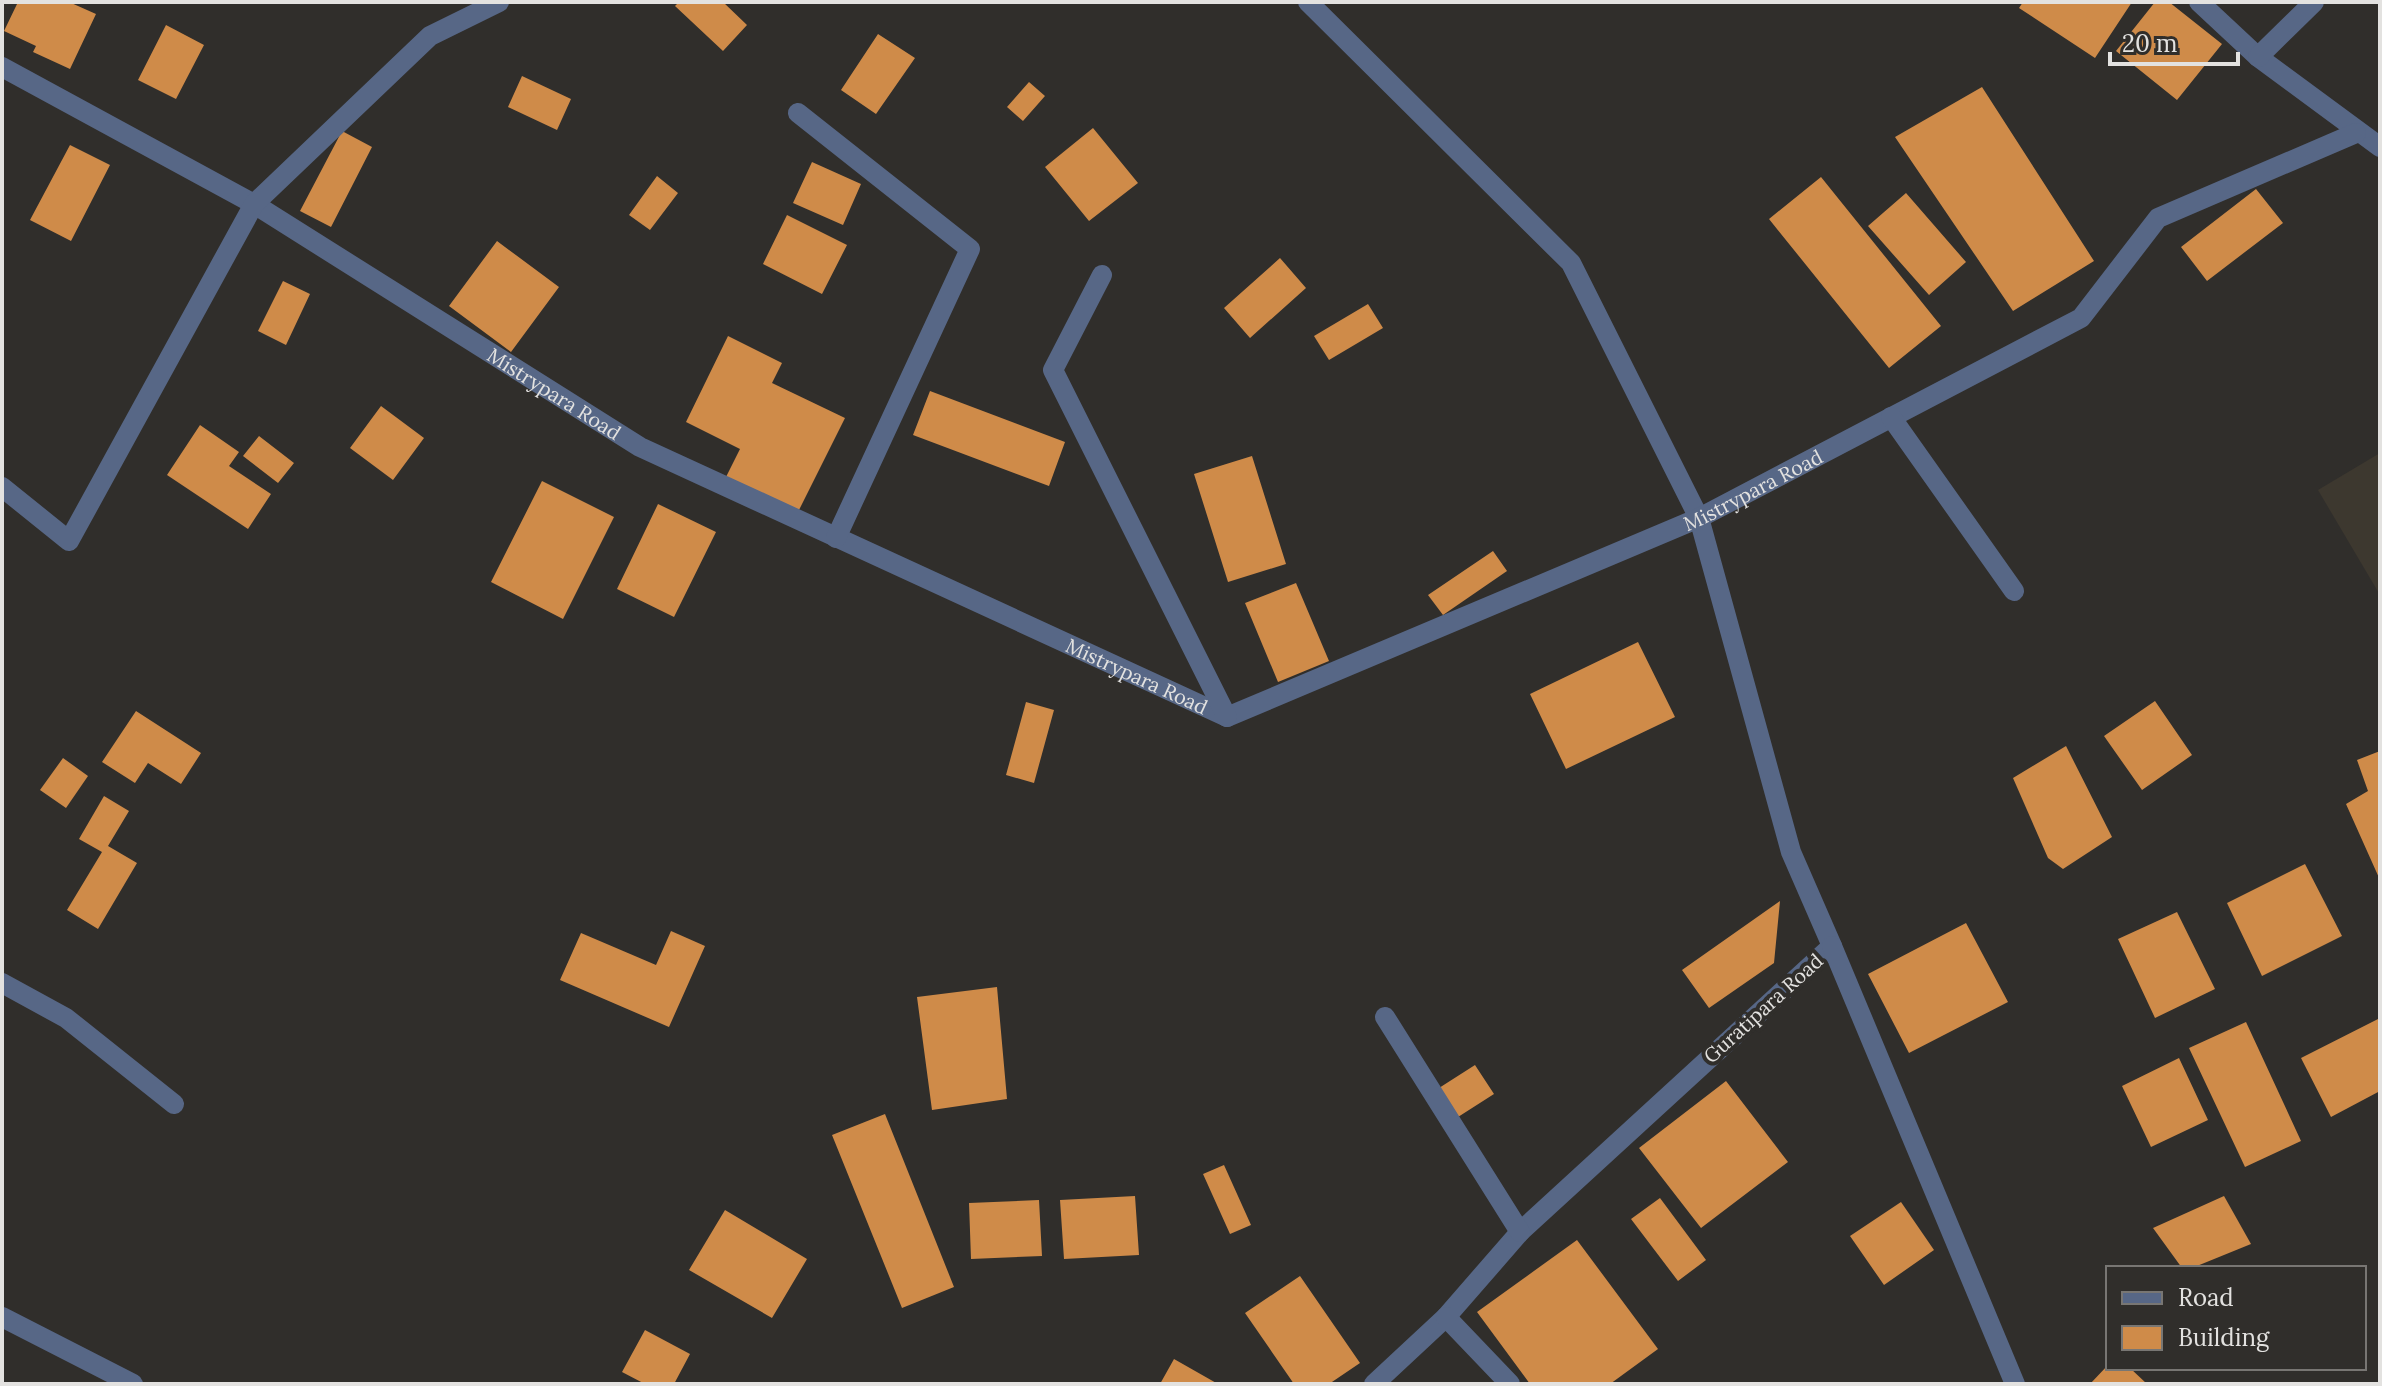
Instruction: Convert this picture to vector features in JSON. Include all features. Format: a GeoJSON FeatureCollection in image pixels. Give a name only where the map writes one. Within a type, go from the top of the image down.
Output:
{"type":"FeatureCollection","features":[{"type":"Feature","properties":{"kind":"street"},"geometry":{"type":"LineString","coordinates":[[2,487],[69,541],[254,204],[430,36],[499,2]]}},
{"type":"Feature","properties":{"kind":"street","name":"Guratipara Road"},"geometry":{"type":"LineString","coordinates":[[1308,2],[1571,263],[1699,518],[1791,852],[1832,946],[1520,1232],[1446,1317],[1374,1384]]}},
{"type":"Feature","properties":{"kind":"street"},"geometry":{"type":"LineString","coordinates":[[2199,2],[2258,57],[2356,133],[2380,147]]}},
{"type":"Feature","properties":{"kind":"street"},"geometry":{"type":"LineString","coordinates":[[2258,57],[2314,2]]}},
{"type":"Feature","properties":{"kind":"street","name":"Mistrypara Road"},"geometry":{"type":"LineString","coordinates":[[2,67],[254,204],[640,447],[1227,717],[1699,518],[2081,318],[2158,218],[2356,133]]}},
{"type":"Feature","properties":{"kind":"street"},"geometry":{"type":"LineString","coordinates":[[798,113],[970,249],[836,538]]}},
{"type":"Feature","properties":{"kind":"street"},"geometry":{"type":"LineString","coordinates":[[1102,275],[1053,370],[1227,717]]}},
{"type":"Feature","properties":{"kind":"street"},"geometry":{"type":"LineString","coordinates":[[1891,417],[2014,591]]}},
{"type":"Feature","properties":{"kind":"street"},"geometry":{"type":"LineString","coordinates":[[1832,946],[2015,1384]]}},
{"type":"Feature","properties":{"kind":"street"},"geometry":{"type":"LineString","coordinates":[[2,983],[66,1018],[174,1104]]}},
{"type":"Feature","properties":{"kind":"street"},"geometry":{"type":"LineString","coordinates":[[1385,1017],[1520,1232]]}},
{"type":"Feature","properties":{"kind":"street"},"geometry":{"type":"LineString","coordinates":[[2,1317],[133,1384]]}},
{"type":"Feature","properties":{"kind":"street"},"geometry":{"type":"LineString","coordinates":[[1446,1317],[1510,1384]]}},
{"type":"Feature","properties":{"kind":"shaded area"},"geometry":{"type":"Polygon","coordinates":[[[2380,453],[2380,595],[2318,490],[2380,453]]]}},
{"type":"Feature","properties":{"kind":"building"},"geometry":{"type":"Polygon","coordinates":[[[18,2],[69,2],[96,14],[70,69],[33,52],[36,46],[4,31],[18,2]]]}},
{"type":"Feature","properties":{"kind":"building"},"geometry":{"type":"Polygon","coordinates":[[[679,2],[723,2],[747,25],[723,51],[675,6],[679,2]]]}},
{"type":"Feature","properties":{"kind":"building"},"geometry":{"type":"Polygon","coordinates":[[[2023,2],[2132,2],[2095,58],[2019,8],[2023,2]]]}},
{"type":"Feature","properties":{"kind":"building"},"geometry":{"type":"Polygon","coordinates":[[[2155,2],[2169,2],[2222,44],[2177,100],[2116,51],[2155,2]]]}},
{"type":"Feature","properties":{"kind":"building"},"geometry":{"type":"Polygon","coordinates":[[[166,25],[204,45],[176,99],[138,80],[166,25]]]}},
{"type":"Feature","properties":{"kind":"building"},"geometry":{"type":"Polygon","coordinates":[[[878,34],[915,58],[876,114],[841,90],[878,34]]]}},
{"type":"Feature","properties":{"kind":"building"},"geometry":{"type":"Polygon","coordinates":[[[522,76],[571,99],[557,130],[508,107],[522,76]]]}},
{"type":"Feature","properties":{"kind":"building"},"geometry":{"type":"Polygon","coordinates":[[[1029,82],[1045,96],[1023,121],[1007,107],[1029,82]]]}},
{"type":"Feature","properties":{"kind":"building"},"geometry":{"type":"Polygon","coordinates":[[[1982,87],[2094,261],[2013,311],[1895,137],[1982,87]]]}},
{"type":"Feature","properties":{"kind":"building"},"geometry":{"type":"Polygon","coordinates":[[[1093,128],[1138,183],[1089,221],[1045,167],[1093,128]]]}},
{"type":"Feature","properties":{"kind":"building"},"geometry":{"type":"Polygon","coordinates":[[[342,131],[372,147],[331,227],[300,211],[342,131]]]}},
{"type":"Feature","properties":{"kind":"building"},"geometry":{"type":"Polygon","coordinates":[[[70,145],[110,165],[71,241],[30,220],[70,145]]]}},
{"type":"Feature","properties":{"kind":"building"},"geometry":{"type":"Polygon","coordinates":[[[812,162],[861,184],[843,225],[793,203],[812,162]]]}},
{"type":"Feature","properties":{"kind":"building"},"geometry":{"type":"Polygon","coordinates":[[[657,176],[678,193],[650,230],[629,215],[657,176]]]}},
{"type":"Feature","properties":{"kind":"building"},"geometry":{"type":"Polygon","coordinates":[[[1821,177],[1941,326],[1889,368],[1769,219],[1821,177]]]}},
{"type":"Feature","properties":{"kind":"building"},"geometry":{"type":"Polygon","coordinates":[[[2256,189],[2283,223],[2207,281],[2181,247],[2256,189]]]}},
{"type":"Feature","properties":{"kind":"building"},"geometry":{"type":"Polygon","coordinates":[[[1906,193],[1966,262],[1929,295],[1868,226],[1906,193]]]}},
{"type":"Feature","properties":{"kind":"building"},"geometry":{"type":"Polygon","coordinates":[[[787,215],[847,245],[822,294],[763,264],[787,215]]]}},
{"type":"Feature","properties":{"kind":"building"},"geometry":{"type":"Polygon","coordinates":[[[497,241],[559,287],[511,352],[449,306],[497,241]]]}},
{"type":"Feature","properties":{"kind":"building"},"geometry":{"type":"Polygon","coordinates":[[[1280,258],[1306,288],[1250,338],[1224,308],[1280,258]]]}},
{"type":"Feature","properties":{"kind":"building"},"geometry":{"type":"Polygon","coordinates":[[[283,281],[310,294],[286,345],[258,331],[283,281]]]}},
{"type":"Feature","properties":{"kind":"building"},"geometry":{"type":"Polygon","coordinates":[[[1368,304],[1383,328],[1329,360],[1314,336],[1368,304]]]}},
{"type":"Feature","properties":{"kind":"building"},"geometry":{"type":"Polygon","coordinates":[[[728,336],[782,363],[772,383],[845,418],[797,514],[725,479],[740,449],[686,422],[728,336]]]}},
{"type":"Feature","properties":{"kind":"building"},"geometry":{"type":"Polygon","coordinates":[[[930,391],[1065,442],[1049,486],[913,435],[930,391]]]}},
{"type":"Feature","properties":{"kind":"building"},"geometry":{"type":"Polygon","coordinates":[[[381,406],[424,438],[393,480],[350,448],[381,406]]]}},
{"type":"Feature","properties":{"kind":"building"},"geometry":{"type":"Polygon","coordinates":[[[200,425],[239,452],[229,466],[271,494],[248,529],[167,475],[200,425]]]}},
{"type":"Feature","properties":{"kind":"building"},"geometry":{"type":"Polygon","coordinates":[[[259,436],[294,463],[278,483],[243,456],[259,436]]]}},
{"type":"Feature","properties":{"kind":"building"},"geometry":{"type":"Polygon","coordinates":[[[1252,456],[1286,564],[1228,582],[1194,474],[1252,456]]]}},
{"type":"Feature","properties":{"kind":"building"},"geometry":{"type":"Polygon","coordinates":[[[542,481],[614,517],[563,619],[491,582],[542,481]]]}},
{"type":"Feature","properties":{"kind":"building"},"geometry":{"type":"Polygon","coordinates":[[[658,504],[716,532],[674,617],[617,589],[658,504]]]}},
{"type":"Feature","properties":{"kind":"building"},"geometry":{"type":"Polygon","coordinates":[[[1493,551],[1507,571],[1443,615],[1428,595],[1493,551]]]}},
{"type":"Feature","properties":{"kind":"building"},"geometry":{"type":"Polygon","coordinates":[[[1296,583],[1329,661],[1278,682],[1245,603],[1296,583]]]}},
{"type":"Feature","properties":{"kind":"building"},"geometry":{"type":"Polygon","coordinates":[[[1638,642],[1675,717],[1566,769],[1530,694],[1638,642]]]}},
{"type":"Feature","properties":{"kind":"building"},"geometry":{"type":"Polygon","coordinates":[[[2155,701],[2192,755],[2142,790],[2104,736],[2155,701]]]}},
{"type":"Feature","properties":{"kind":"building"},"geometry":{"type":"Polygon","coordinates":[[[1026,702],[1054,710],[1034,783],[1006,775],[1026,702]]]}},
{"type":"Feature","properties":{"kind":"building"},"geometry":{"type":"Polygon","coordinates":[[[136,711],[201,753],[181,784],[148,763],[135,783],[102,762],[136,711]]]}},
{"type":"Feature","properties":{"kind":"building"},"geometry":{"type":"Polygon","coordinates":[[[2066,746],[2112,837],[2063,869],[2048,858],[2013,778],[2066,746]]]}},
{"type":"Feature","properties":{"kind":"building"},"geometry":{"type":"Polygon","coordinates":[[[2380,751],[2380,880],[2346,804],[2368,791],[2357,760],[2380,751]]]}},
{"type":"Feature","properties":{"kind":"building"},"geometry":{"type":"Polygon","coordinates":[[[63,758],[88,776],[66,808],[40,790],[63,758]]]}},
{"type":"Feature","properties":{"kind":"building"},"geometry":{"type":"Polygon","coordinates":[[[104,796],[129,811],[108,846],[137,863],[98,929],[67,910],[102,852],[79,839],[104,796]]]}},
{"type":"Feature","properties":{"kind":"building"},"geometry":{"type":"Polygon","coordinates":[[[2305,864],[2342,936],[2262,976],[2227,903],[2305,864]]]}},
{"type":"Feature","properties":{"kind":"building"},"geometry":{"type":"Polygon","coordinates":[[[1780,901],[1774,963],[1709,1008],[1682,970],[1780,901]]]}},
{"type":"Feature","properties":{"kind":"building"},"geometry":{"type":"Polygon","coordinates":[[[2177,912],[2215,989],[2155,1018],[2118,939],[2177,912]]]}},
{"type":"Feature","properties":{"kind":"building"},"geometry":{"type":"Polygon","coordinates":[[[1966,923],[2008,1002],[1909,1053],[1868,974],[1966,923]]]}},
{"type":"Feature","properties":{"kind":"building"},"geometry":{"type":"Polygon","coordinates":[[[671,931],[705,946],[669,1027],[560,980],[581,933],[656,965],[671,931]]]}},
{"type":"Feature","properties":{"kind":"building"},"geometry":{"type":"Polygon","coordinates":[[[997,987],[1007,1099],[932,1110],[917,997],[997,987]]]}},
{"type":"Feature","properties":{"kind":"building"},"geometry":{"type":"Polygon","coordinates":[[[2380,1018],[2380,1091],[2331,1117],[2301,1058],[2380,1018]]]}},
{"type":"Feature","properties":{"kind":"building"},"geometry":{"type":"Polygon","coordinates":[[[2246,1022],[2301,1141],[2245,1167],[2189,1048],[2246,1022]]]}},
{"type":"Feature","properties":{"kind":"building"},"geometry":{"type":"Polygon","coordinates":[[[2179,1058],[2208,1120],[2151,1147],[2122,1086],[2179,1058]]]}},
{"type":"Feature","properties":{"kind":"building"},"geometry":{"type":"Polygon","coordinates":[[[1475,1065],[1494,1094],[1458,1117],[1439,1088],[1475,1065]]]}},
{"type":"Feature","properties":{"kind":"building"},"geometry":{"type":"Polygon","coordinates":[[[1726,1081],[1788,1162],[1701,1228],[1639,1148],[1726,1081]]]}},
{"type":"Feature","properties":{"kind":"building"},"geometry":{"type":"Polygon","coordinates":[[[885,1114],[954,1287],[902,1308],[832,1135],[885,1114]]]}},
{"type":"Feature","properties":{"kind":"building"},"geometry":{"type":"Polygon","coordinates":[[[1224,1165],[1251,1225],[1230,1234],[1203,1174],[1224,1165]]]}},
{"type":"Feature","properties":{"kind":"building"},"geometry":{"type":"Polygon","coordinates":[[[1135,1196],[1139,1255],[1064,1259],[1060,1200],[1135,1196]]]}},
{"type":"Feature","properties":{"kind":"building"},"geometry":{"type":"Polygon","coordinates":[[[2224,1196],[2251,1244],[2197,1266],[2181,1266],[2153,1228],[2224,1196]]]}},
{"type":"Feature","properties":{"kind":"building"},"geometry":{"type":"Polygon","coordinates":[[[1660,1198],[1706,1260],[1678,1281],[1631,1219],[1660,1198]]]}},
{"type":"Feature","properties":{"kind":"building"},"geometry":{"type":"Polygon","coordinates":[[[1039,1200],[1042,1256],[971,1259],[969,1203],[1039,1200]]]}},
{"type":"Feature","properties":{"kind":"building"},"geometry":{"type":"Polygon","coordinates":[[[1901,1202],[1934,1250],[1884,1285],[1850,1236],[1901,1202]]]}},
{"type":"Feature","properties":{"kind":"building"},"geometry":{"type":"Polygon","coordinates":[[[725,1210],[807,1259],[772,1318],[689,1270],[725,1210]]]}},
{"type":"Feature","properties":{"kind":"building"},"geometry":{"type":"Polygon","coordinates":[[[1577,1240],[1658,1349],[1610,1384],[1530,1384],[1477,1312],[1577,1240]]]}},
{"type":"Feature","properties":{"kind":"building"},"geometry":{"type":"Polygon","coordinates":[[[1300,1276],[1360,1363],[1329,1384],[1294,1384],[1245,1313],[1300,1276]]]}},
{"type":"Feature","properties":{"kind":"building"},"geometry":{"type":"Polygon","coordinates":[[[645,1330],[690,1354],[674,1384],[645,1384],[622,1372],[645,1330]]]}},
{"type":"Feature","properties":{"kind":"building"},"geometry":{"type":"Polygon","coordinates":[[[1174,1359],[1218,1384],[1160,1384],[1174,1359]]]}},
{"type":"Feature","properties":{"kind":"building"},"geometry":{"type":"Polygon","coordinates":[[[2106,1367],[2106,1370],[2132,1370],[2147,1384],[2090,1384],[2106,1367]]]}}]}
